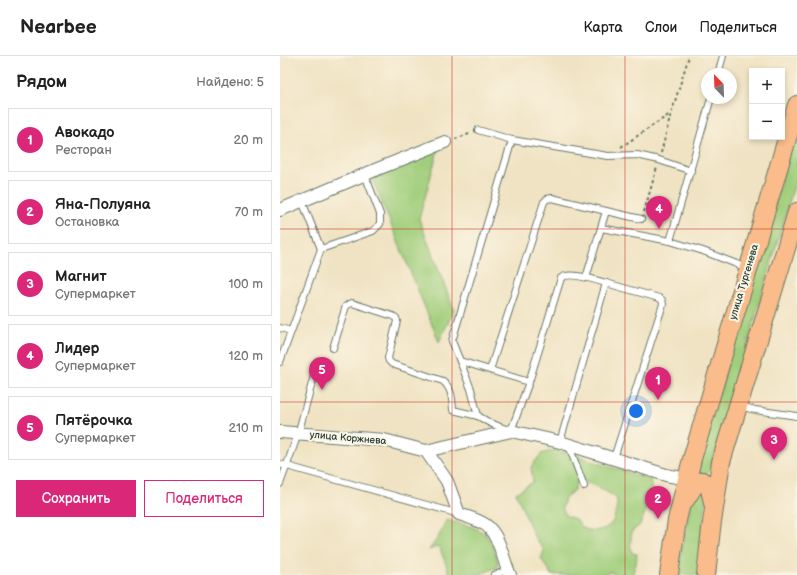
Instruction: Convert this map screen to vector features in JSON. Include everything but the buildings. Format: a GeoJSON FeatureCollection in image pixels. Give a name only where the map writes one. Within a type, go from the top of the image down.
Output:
{"type":"FeatureCollection","features":[{"type":"Feature","properties":{"kind":"main road","name":"улица Тургенева"},"geometry":{"type":"LineString","coordinates":[[669,575],[680,509],[692,486],[696,482],[693,480],[692,459],[797,105]]}},
{"type":"Feature","properties":{"kind":"main road"},"geometry":{"type":"LineString","coordinates":[[706,575],[721,462],[797,212]]}},
{"type":"Feature","properties":{"kind":"main road"},"geometry":{"type":"LineString","coordinates":[[692,459],[694,473],[701,478],[709,477],[721,462]]}},
{"type":"Feature","properties":{"kind":"main road"},"geometry":{"type":"LineString","coordinates":[[693,480],[706,482],[709,485],[714,506]]}},
{"type":"Feature","properties":{"kind":"street"},"geometry":{"type":"LineString","coordinates":[[280,210],[445,142]]}},
{"type":"Feature","properties":{"kind":"street"},"geometry":{"type":"LineString","coordinates":[[509,572],[497,541],[490,528],[478,521],[459,514],[447,481],[426,452],[511,431],[565,444],[666,474],[693,480]]}},
{"type":"Feature","properties":{"kind":"street","name":"улица Коржнева"},"geometry":{"type":"LineString","coordinates":[[280,432],[384,440],[426,452]]}},
{"type":"Feature","properties":{"kind":"lane"},"geometry":{"type":"LineString","coordinates":[[720,68],[723,56]]}},
{"type":"Feature","properties":{"kind":"lane"},"geometry":{"type":"LineString","coordinates":[[670,241],[709,104]]}},
{"type":"Feature","properties":{"kind":"lane"},"geometry":{"type":"LineString","coordinates":[[478,130],[512,140],[608,156],[637,155],[659,160],[691,171]]}},
{"type":"Feature","properties":{"kind":"lane"},"geometry":{"type":"LineString","coordinates":[[478,416],[471,389],[452,341],[512,140]]}},
{"type":"Feature","properties":{"kind":"lane"},"geometry":{"type":"LineString","coordinates":[[321,250],[373,231],[380,224],[380,214],[365,175]]}},
{"type":"Feature","properties":{"kind":"lane"},"geometry":{"type":"LineString","coordinates":[[490,370],[544,202],[547,199],[552,198],[642,219]]}},
{"type":"Feature","properties":{"kind":"lane"},"geometry":{"type":"LineString","coordinates":[[280,362],[321,250],[302,201]]}},
{"type":"Feature","properties":{"kind":"lane"},"geometry":{"type":"LineString","coordinates":[[586,278],[606,211]]}},
{"type":"Feature","properties":{"kind":"lane"},"geometry":{"type":"LineString","coordinates":[[601,228],[670,241],[748,268]]}},
{"type":"Feature","properties":{"kind":"lane"},"geometry":{"type":"LineString","coordinates":[[333,348],[346,306],[348,304],[352,303],[393,316],[397,321],[388,358],[389,362],[443,381],[451,392],[453,410],[478,416],[490,423],[511,431],[561,278],[563,276],[567,275],[586,278],[659,298],[662,300],[663,304],[614,458]]}},
{"type":"Feature","properties":{"kind":"lane"},"geometry":{"type":"LineString","coordinates":[[584,486],[565,444],[606,283]]}},
{"type":"Feature","properties":{"kind":"lane"},"geometry":{"type":"LineString","coordinates":[[280,328],[292,331]]}},
{"type":"Feature","properties":{"kind":"lane"},"geometry":{"type":"LineString","coordinates":[[280,484],[283,464],[298,434],[318,361]]}},
{"type":"Feature","properties":{"kind":"lane"},"geometry":{"type":"LineString","coordinates":[[460,361],[528,382]]}},
{"type":"Feature","properties":{"kind":"lane"},"geometry":{"type":"LineString","coordinates":[[739,406],[755,410],[797,416]]}},
{"type":"Feature","properties":{"kind":"lane"},"geometry":{"type":"LineString","coordinates":[[283,464],[459,514]]}},
{"type":"Feature","properties":{"kind":"lane"},"geometry":{"type":"LineString","coordinates":[[494,575],[509,572]]}},
{"type":"Feature","properties":{"kind":"path"},"geometry":{"type":"LineString","coordinates":[[642,219],[671,114],[689,56]]}},
{"type":"Feature","properties":{"kind":"path"},"geometry":{"type":"LineString","coordinates":[[608,156],[671,114]]}},
{"type":"Feature","properties":{"kind":"path"},"geometry":{"type":"LineString","coordinates":[[445,142],[478,130]]}},
{"type":"Feature","properties":{"kind":"green space"},"geometry":{"type":"Polygon","coordinates":[[[797,126],[797,176],[710,471],[706,475],[698,473],[697,470],[797,126]]]}},
{"type":"Feature","properties":{"kind":"green space"},"geometry":{"type":"Polygon","coordinates":[[[438,150],[419,219],[454,310],[439,342],[372,178],[438,150]]]}},
{"type":"Feature","properties":{"kind":"green space"},"geometry":{"type":"Polygon","coordinates":[[[555,450],[574,454],[603,465],[650,479],[652,491],[647,508],[640,525],[631,532],[631,550],[632,553],[637,554],[636,564],[632,575],[614,575],[612,572],[600,575],[551,575],[541,559],[544,550],[534,536],[516,493],[533,482],[531,467],[541,454],[555,450]],[[577,480],[574,490],[565,498],[562,508],[566,516],[576,519],[585,529],[593,531],[601,530],[611,524],[614,518],[617,499],[603,490],[577,480]]]}},
{"type":"Feature","properties":{"kind":"green space"},"geometry":{"type":"Polygon","coordinates":[[[707,489],[698,575],[677,575],[693,490],[707,489]]]}},
{"type":"Feature","properties":{"kind":"green space"},"geometry":{"type":"Polygon","coordinates":[[[446,520],[481,531],[491,542],[495,551],[498,563],[497,567],[478,575],[450,575],[439,546],[429,550],[439,536],[446,520]]]}},
{"type":"Feature","properties":{"kind":"place","name":"Лидер"},"geometry":{"type":"Point","coordinates":[659,229]}},
{"type":"Feature","properties":{"kind":"place","name":"Пятёрочка"},"geometry":{"type":"Point","coordinates":[322,390]}},
{"type":"Feature","properties":{"kind":"place","name":"Авокадо"},"geometry":{"type":"Point","coordinates":[658,400]}},
{"type":"Feature","properties":{"kind":"place","name":"Магнит"},"geometry":{"type":"Point","coordinates":[774,460]}},
{"type":"Feature","properties":{"kind":"place","name":"Яна-Полуяна"},"geometry":{"type":"Point","coordinates":[658,519]}}]}
